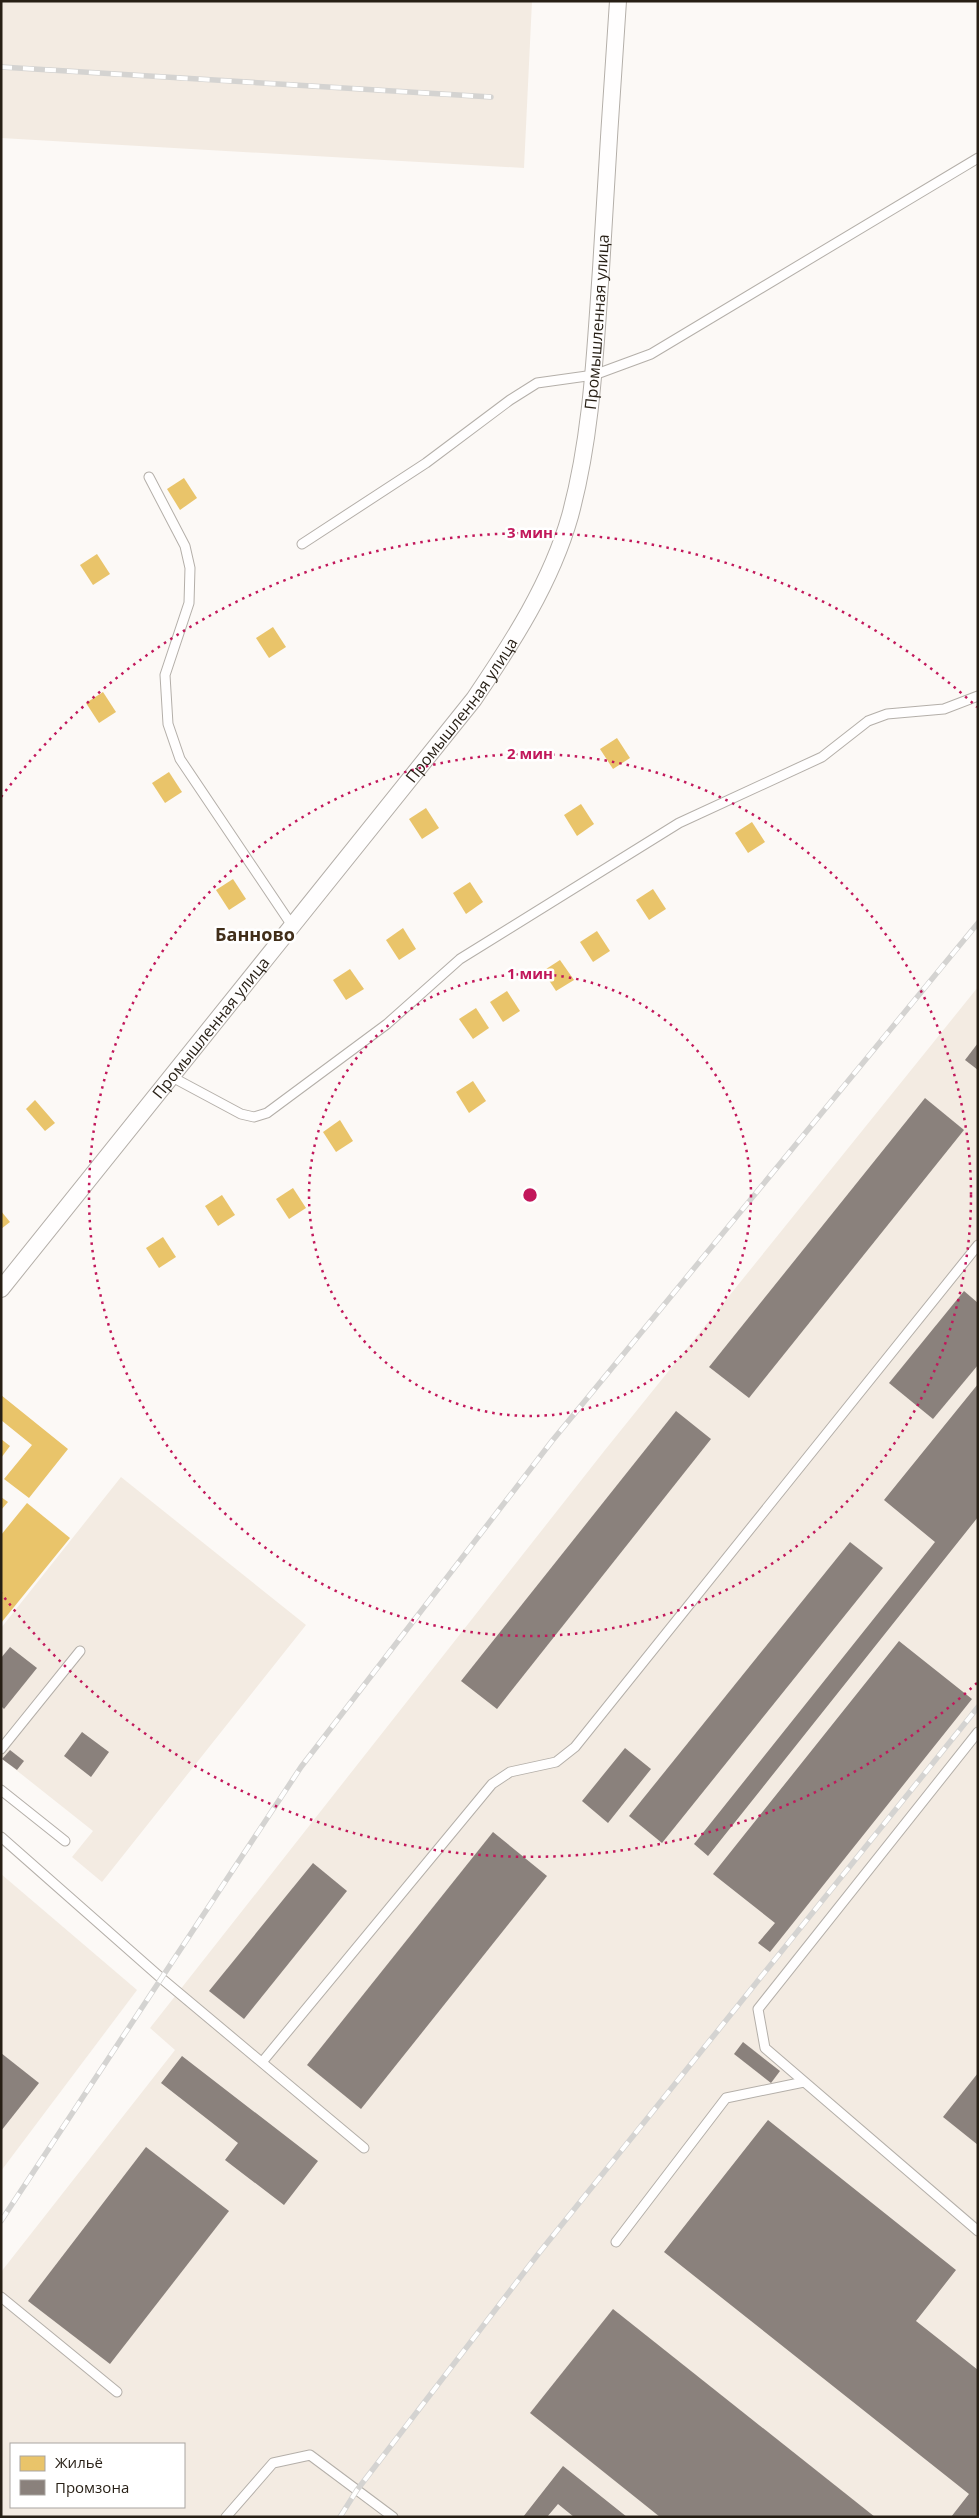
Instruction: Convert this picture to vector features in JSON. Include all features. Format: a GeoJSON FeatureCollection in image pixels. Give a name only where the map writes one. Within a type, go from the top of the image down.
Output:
{"type":"FeatureCollection","features":[{"type":"Feature","properties":{"kind":"street","name":"Промышленная улица"},"geometry":{"type":"LineString","coordinates":[[1,1290],[474,699],[513,641],[544,582],[569,517],[587,441],[594,375],[618,1]]}},
{"type":"Feature","properties":{"kind":"lane"},"geometry":{"type":"LineString","coordinates":[[302,544],[426,463],[510,400],[537,383],[594,375],[651,354],[978,158]]}},
{"type":"Feature","properties":{"kind":"lane"},"geometry":{"type":"LineString","coordinates":[[149,477],[185,546],[190,568],[189,603],[165,675],[168,724],[180,759],[293,927]]}},
{"type":"Feature","properties":{"kind":"lane"},"geometry":{"type":"LineString","coordinates":[[172,1077],[242,1114],[254,1117],[267,1112],[387,1024],[460,959],[679,823],[822,757],[868,721],[887,714],[944,710],[978,696]]}},
{"type":"Feature","properties":{"kind":"lane"},"geometry":{"type":"LineString","coordinates":[[263,2061],[492,1784],[510,1772],[556,1762],[575,1747],[978,1245]]}},
{"type":"Feature","properties":{"kind":"lane"},"geometry":{"type":"LineString","coordinates":[[1,1749],[80,1651]]}},
{"type":"Feature","properties":{"kind":"lane"},"geometry":{"type":"LineString","coordinates":[[978,1732],[758,2009],[765,2048],[978,2231]]}},
{"type":"Feature","properties":{"kind":"lane"},"geometry":{"type":"LineString","coordinates":[[1,1790],[65,1841]]}},
{"type":"Feature","properties":{"kind":"lane"},"geometry":{"type":"LineString","coordinates":[[1,1836],[161,1978],[263,2061],[364,2148]]}},
{"type":"Feature","properties":{"kind":"lane"},"geometry":{"type":"LineString","coordinates":[[616,2242],[726,2098],[804,2082]]}},
{"type":"Feature","properties":{"kind":"lane"},"geometry":{"type":"LineString","coordinates":[[1,2297],[117,2392]]}},
{"type":"Feature","properties":{"kind":"lane"},"geometry":{"type":"LineString","coordinates":[[226,2517],[273,2463],[310,2455],[393,2517]]}},
{"type":"Feature","properties":{"kind":"shaded area"},"geometry":{"type":"Polygon","coordinates":[[[1,1],[532,1],[524,168],[1,138],[1,1]]]}},
{"type":"Feature","properties":{"kind":"shaded area"},"geometry":{"type":"Polygon","coordinates":[[[978,987],[978,2517],[1,2517],[1,2272],[175,2050],[150,2028],[605,1450],[978,987]]]}},
{"type":"Feature","properties":{"kind":"shaded area"},"geometry":{"type":"Polygon","coordinates":[[[121,1477],[306,1625],[102,1882],[72,1857],[93,1831],[1,1758],[1,1628],[121,1477]]]}},
{"type":"Feature","properties":{"kind":"shaded area"},"geometry":{"type":"Polygon","coordinates":[[[1,1874],[137,1990],[1,2171],[1,1874]]]}},
{"type":"Feature","properties":{"kind":"building: Жильё"},"geometry":{"type":"Polygon","coordinates":[[[184,478],[197,498],[180,510],[167,489],[184,478]]]}},
{"type":"Feature","properties":{"kind":"building: Жильё"},"geometry":{"type":"Polygon","coordinates":[[[97,554],[110,574],[93,585],[80,565],[97,554]]]}},
{"type":"Feature","properties":{"kind":"building: Жильё"},"geometry":{"type":"Polygon","coordinates":[[[273,627],[286,647],[269,658],[256,638],[273,627]]]}},
{"type":"Feature","properties":{"kind":"building: Жильё"},"geometry":{"type":"Polygon","coordinates":[[[103,692],[116,712],[99,723],[86,703],[103,692]]]}},
{"type":"Feature","properties":{"kind":"building: Жильё"},"geometry":{"type":"Polygon","coordinates":[[[617,738],[630,758],[613,769],[600,749],[617,738]]]}},
{"type":"Feature","properties":{"kind":"building: Жильё"},"geometry":{"type":"Polygon","coordinates":[[[169,772],[182,792],[165,803],[152,783],[169,772]]]}},
{"type":"Feature","properties":{"kind":"building: Жильё"},"geometry":{"type":"Polygon","coordinates":[[[581,804],[594,824],[577,836],[564,815],[581,804]]]}},
{"type":"Feature","properties":{"kind":"building: Жильё"},"geometry":{"type":"Polygon","coordinates":[[[426,808],[439,828],[422,839],[409,819],[426,808]]]}},
{"type":"Feature","properties":{"kind":"building: Жильё"},"geometry":{"type":"Polygon","coordinates":[[[752,822],[765,842],[748,853],[735,833],[752,822]]]}},
{"type":"Feature","properties":{"kind":"building: Жильё"},"geometry":{"type":"Polygon","coordinates":[[[233,879],[246,899],[229,910],[216,890],[233,879]]]}},
{"type":"Feature","properties":{"kind":"building: Жильё"},"geometry":{"type":"Polygon","coordinates":[[[470,882],[483,902],[466,914],[453,893],[470,882]]]}},
{"type":"Feature","properties":{"kind":"building: Жильё"},"geometry":{"type":"Polygon","coordinates":[[[653,889],[666,909],[649,920],[636,900],[653,889]]]}},
{"type":"Feature","properties":{"kind":"building: Жильё"},"geometry":{"type":"Polygon","coordinates":[[[403,928],[416,949],[399,960],[386,940],[403,928]]]}},
{"type":"Feature","properties":{"kind":"building: Жильё"},"geometry":{"type":"Polygon","coordinates":[[[597,931],[610,951],[593,962],[580,942],[597,931]]]}},
{"type":"Feature","properties":{"kind":"building: Жильё"},"geometry":{"type":"Polygon","coordinates":[[[560,960],[574,980],[556,991],[543,971],[560,960]]]}},
{"type":"Feature","properties":{"kind":"building: Жильё"},"geometry":{"type":"Polygon","coordinates":[[[350,969],[364,989],[346,1000],[333,980],[350,969]]]}},
{"type":"Feature","properties":{"kind":"building: Жильё"},"geometry":{"type":"Polygon","coordinates":[[[507,991],[520,1011],[503,1022],[490,1002],[507,991]]]}},
{"type":"Feature","properties":{"kind":"building: Жильё"},"geometry":{"type":"Polygon","coordinates":[[[476,1008],[489,1028],[473,1039],[459,1019],[476,1008]]]}},
{"type":"Feature","properties":{"kind":"building: Жильё"},"geometry":{"type":"Polygon","coordinates":[[[473,1081],[486,1101],[469,1113],[456,1092],[473,1081]]]}},
{"type":"Feature","properties":{"kind":"building: Жильё"},"geometry":{"type":"Polygon","coordinates":[[[35,1100],[55,1123],[45,1131],[26,1109],[35,1100]]]}},
{"type":"Feature","properties":{"kind":"building: Жильё"},"geometry":{"type":"Polygon","coordinates":[[[340,1120],[353,1141],[336,1152],[323,1132],[340,1120]]]}},
{"type":"Feature","properties":{"kind":"building: Жильё"},"geometry":{"type":"Polygon","coordinates":[[[293,1188],[306,1208],[289,1219],[276,1199],[293,1188]]]}},
{"type":"Feature","properties":{"kind":"building: Жильё"},"geometry":{"type":"Polygon","coordinates":[[[222,1195],[235,1215],[218,1226],[205,1206],[222,1195]]]}},
{"type":"Feature","properties":{"kind":"building: Жильё"},"geometry":{"type":"Polygon","coordinates":[[[1,1211],[10,1222],[1,1229],[1,1211]]]}},
{"type":"Feature","properties":{"kind":"building: Жильё"},"geometry":{"type":"Polygon","coordinates":[[[163,1237],[176,1257],[159,1268],[146,1248],[163,1237]]]}},
{"type":"Feature","properties":{"kind":"building: Жильё"},"geometry":{"type":"Polygon","coordinates":[[[1,1395],[68,1449],[29,1498],[4,1479],[32,1445],[1,1420],[1,1395]]]}},
{"type":"Feature","properties":{"kind":"building: Жильё"},"geometry":{"type":"Polygon","coordinates":[[[1,1439],[10,1446],[1,1458],[1,1439]]]}},
{"type":"Feature","properties":{"kind":"building: Жильё"},"geometry":{"type":"Polygon","coordinates":[[[1,1497],[8,1502],[1,1510],[1,1497]]]}},
{"type":"Feature","properties":{"kind":"building: Жильё"},"geometry":{"type":"Polygon","coordinates":[[[27,1503],[70,1538],[1,1623],[1,1535],[27,1503]]]}},
{"type":"Feature","properties":{"kind":"building: Промзона"},"geometry":{"type":"Polygon","coordinates":[[[978,1043],[978,1070],[965,1060],[978,1043]]]}},
{"type":"Feature","properties":{"kind":"building: Промзона"},"geometry":{"type":"Polygon","coordinates":[[[925,1098],[964,1130],[749,1398],[709,1367],[925,1098]]]}},
{"type":"Feature","properties":{"kind":"building: Промзона"},"geometry":{"type":"Polygon","coordinates":[[[964,1291],[978,1303],[978,1365],[933,1419],[889,1383],[964,1291]]]}},
{"type":"Feature","properties":{"kind":"building: Промзона"},"geometry":{"type":"Polygon","coordinates":[[[978,1384],[978,1517],[708,1856],[694,1844],[935,1542],[884,1500],[978,1384]]]}},
{"type":"Feature","properties":{"kind":"building: Промзона"},"geometry":{"type":"Polygon","coordinates":[[[676,1411],[711,1439],[497,1709],[461,1681],[676,1411]]]}},
{"type":"Feature","properties":{"kind":"building: Промзона"},"geometry":{"type":"Polygon","coordinates":[[[850,1542],[883,1568],[662,1843],[629,1816],[850,1542]]]}},
{"type":"Feature","properties":{"kind":"building: Промзона"},"geometry":{"type":"Polygon","coordinates":[[[899,1641],[972,1699],[770,1952],[758,1943],[775,1923],[713,1874],[899,1641]]]}},
{"type":"Feature","properties":{"kind":"building: Промзона"},"geometry":{"type":"Polygon","coordinates":[[[10,1647],[37,1668],[4,1709],[1,1706],[1,1658],[10,1647]]]}},
{"type":"Feature","properties":{"kind":"building: Промзона"},"geometry":{"type":"Polygon","coordinates":[[[82,1732],[109,1752],[91,1777],[64,1756],[82,1732]]]}},
{"type":"Feature","properties":{"kind":"building: Промзона"},"geometry":{"type":"Polygon","coordinates":[[[625,1748],[651,1769],[608,1823],[582,1801],[625,1748]]]}},
{"type":"Feature","properties":{"kind":"building: Промзона"},"geometry":{"type":"Polygon","coordinates":[[[10,1750],[24,1761],[17,1770],[2,1759],[10,1750]]]}},
{"type":"Feature","properties":{"kind":"building: Промзона"},"geometry":{"type":"Polygon","coordinates":[[[493,1832],[547,1876],[361,2109],[307,2065],[493,1832]]]}},
{"type":"Feature","properties":{"kind":"building: Промзона"},"geometry":{"type":"Polygon","coordinates":[[[313,1863],[347,1891],[244,2019],[209,1991],[313,1863]]]}},
{"type":"Feature","properties":{"kind":"building: Промзона"},"geometry":{"type":"Polygon","coordinates":[[[743,2042],[780,2071],[771,2083],[734,2054],[743,2042]]]}},
{"type":"Feature","properties":{"kind":"building: Промзона"},"geometry":{"type":"Polygon","coordinates":[[[1,2053],[39,2083],[1,2131],[1,2053]]]}},
{"type":"Feature","properties":{"kind":"building: Промзона"},"geometry":{"type":"Polygon","coordinates":[[[182,2056],[318,2161],[284,2205],[225,2160],[238,2143],[161,2083],[182,2056]]]}},
{"type":"Feature","properties":{"kind":"building: Промзона"},"geometry":{"type":"Polygon","coordinates":[[[978,2073],[978,2145],[943,2117],[978,2073]]]}},
{"type":"Feature","properties":{"kind":"building: Промзона"},"geometry":{"type":"Polygon","coordinates":[[[768,2120],[956,2270],[916,2321],[978,2370],[978,2517],[951,2517],[969,2494],[664,2252],[768,2120]]]}},
{"type":"Feature","properties":{"kind":"building: Промзона"},"geometry":{"type":"Polygon","coordinates":[[[146,2147],[229,2211],[110,2364],[28,2301],[146,2147]]]}},
{"type":"Feature","properties":{"kind":"building: Промзона"},"geometry":{"type":"Polygon","coordinates":[[[613,2309],[875,2517],[660,2517],[530,2413],[613,2309]]]}},
{"type":"Feature","properties":{"kind":"building: Промзона"},"geometry":{"type":"Polygon","coordinates":[[[563,2466],[627,2517],[574,2517],[558,2504],[547,2517],[523,2517],[563,2466]]]}},
{"type":"Feature","properties":{"kind":"railway"},"geometry":{"type":"LineString","coordinates":[[1,67],[491,97]]}},
{"type":"Feature","properties":{"kind":"railway"},"geometry":{"type":"LineString","coordinates":[[1,2221],[301,1767],[552,1441],[978,923]]}},
{"type":"Feature","properties":{"kind":"railway"},"geometry":{"type":"LineString","coordinates":[[340,2517],[357,2490],[539,2253],[978,1707]]}},
{"type":"Feature","properties":{"kind":"district","name":"Банново"},"geometry":{"type":"Point","coordinates":[255,935]}}]}
